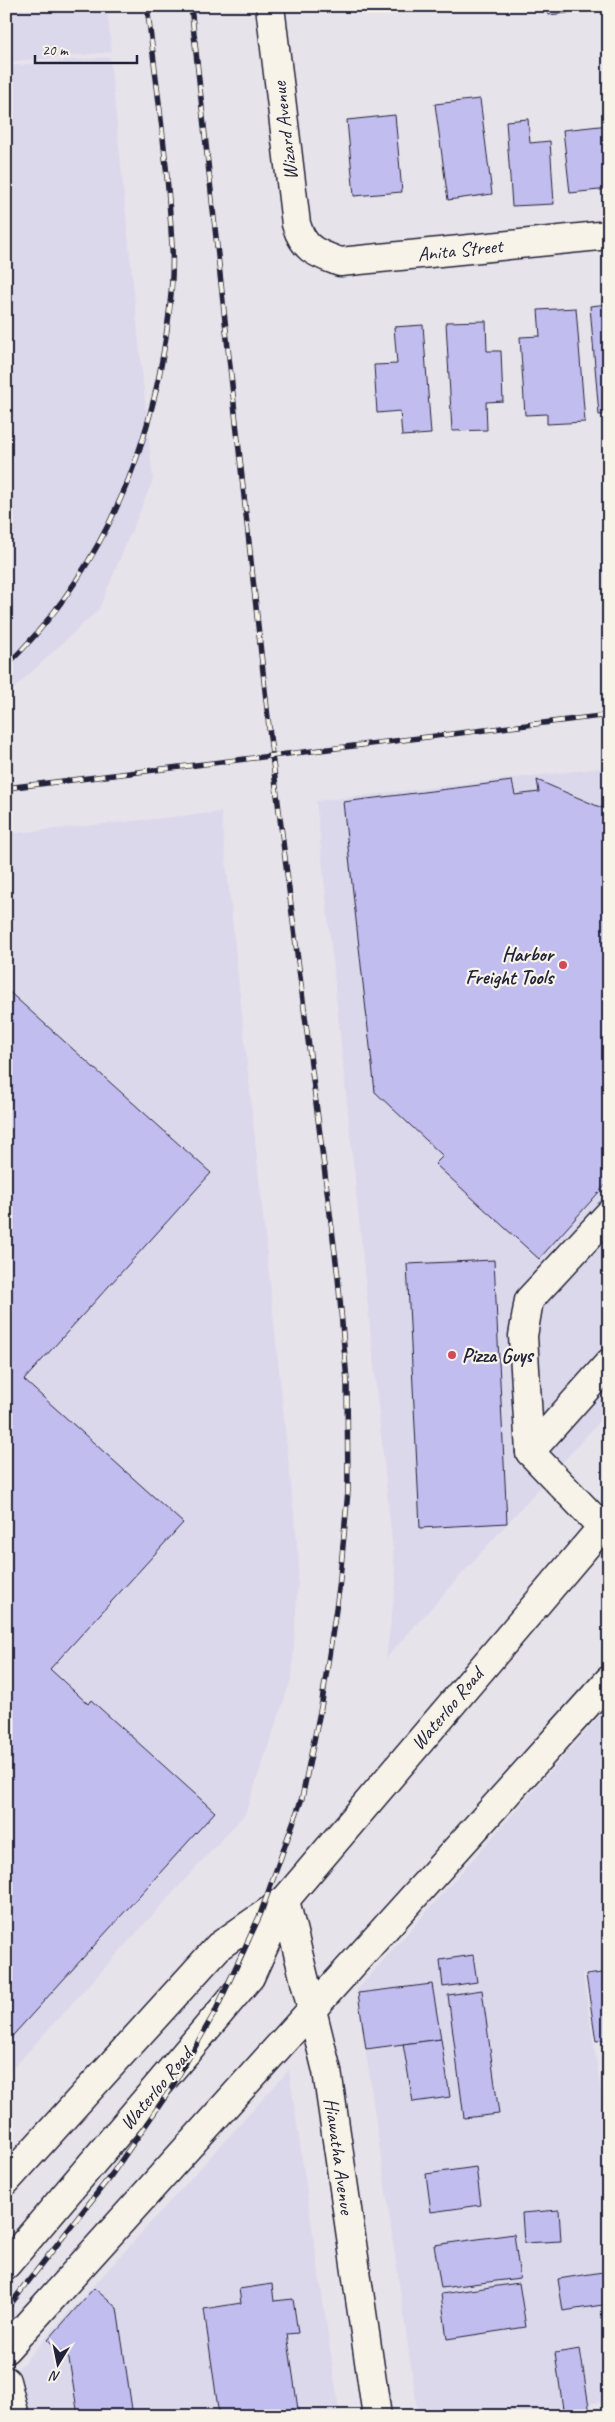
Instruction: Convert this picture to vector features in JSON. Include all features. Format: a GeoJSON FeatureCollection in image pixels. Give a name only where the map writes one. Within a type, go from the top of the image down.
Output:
{"type":"FeatureCollection","features":[{"type":"Feature","properties":{"kind":"main road","name":"Wizard Avenue"},"geometry":{"type":"LineString","coordinates":[[270,6],[296,224],[300,238],[313,251]]}},
{"type":"Feature","properties":{"kind":"main road","name":"Anita Street"},"geometry":{"type":"LineString","coordinates":[[313,251],[340,262],[609,235]]}},
{"type":"Feature","properties":{"kind":"main road"},"geometry":{"type":"LineString","coordinates":[[605,1523],[530,1452],[523,1336],[530,1300],[609,1214]]}},
{"type":"Feature","properties":{"kind":"main road"},"geometry":{"type":"LineString","coordinates":[[530,1452],[609,1363]]}},
{"type":"Feature","properties":{"kind":"main road","name":"Waterloo Road"},"geometry":{"type":"LineString","coordinates":[[6,2181],[218,1946],[285,1900],[605,1523]]}},
{"type":"Feature","properties":{"kind":"main road"},"geometry":{"type":"LineString","coordinates":[[6,2349],[609,1680]]}},
{"type":"Feature","properties":{"kind":"main road","name":"Waterloo Road"},"geometry":{"type":"LineString","coordinates":[[6,2265],[250,1977],[285,1900]]}},
{"type":"Feature","properties":{"kind":"main road","name":"Hiawatha Avenue"},"geometry":{"type":"LineString","coordinates":[[285,1900],[327,2071],[377,2416]]}},
{"type":"Feature","properties":{"kind":"main road"},"geometry":{"type":"LineString","coordinates":[[6,2381],[15,2416]]}},
{"type":"Feature","properties":{"kind":"shaded area"},"geometry":{"type":"Polygon","coordinates":[[[6,6],[107,6],[112,52],[6,62],[6,6]]]}},
{"type":"Feature","properties":{"kind":"shaded area"},"geometry":{"type":"Polygon","coordinates":[[[110,57],[153,480],[99,609],[6,696],[6,66],[110,57]]]}},
{"type":"Feature","properties":{"kind":"shaded area"},"geometry":{"type":"Polygon","coordinates":[[[609,767],[609,1411],[386,1658],[396,1582],[316,801],[609,767]]]}},
{"type":"Feature","properties":{"kind":"shaded area"},"geometry":{"type":"Polygon","coordinates":[[[221,812],[299,1562],[292,1677],[245,1814],[6,2076],[6,834],[221,812]]]}},
{"type":"Feature","properties":{"kind":"shaded area"},"geometry":{"type":"Polygon","coordinates":[[[609,1705],[609,1970],[583,1974],[609,2143],[609,2401],[501,2416],[418,2416],[357,1990],[609,1705]]]}},
{"type":"Feature","properties":{"kind":"shaded area"},"geometry":{"type":"Polygon","coordinates":[[[289,2070],[340,2416],[6,2416],[6,2382],[289,2070]]]}},
{"type":"Feature","properties":{"kind":"building"},"geometry":{"type":"Polygon","coordinates":[[[419,6],[461,6],[461,8],[420,11],[419,6]]]}},
{"type":"Feature","properties":{"kind":"building"},"geometry":{"type":"Polygon","coordinates":[[[547,6],[568,6],[568,13],[548,15],[547,6]]]}},
{"type":"Feature","properties":{"kind":"building"},"geometry":{"type":"Polygon","coordinates":[[[480,99],[492,194],[448,200],[435,104],[480,99]]]}},
{"type":"Feature","properties":{"kind":"building"},"geometry":{"type":"Polygon","coordinates":[[[395,115],[402,192],[354,196],[347,120],[395,115]]]}},
{"type":"Feature","properties":{"kind":"building"},"geometry":{"type":"Polygon","coordinates":[[[528,119],[530,143],[550,141],[554,204],[512,206],[506,121],[528,119]]]}},
{"type":"Feature","properties":{"kind":"building"},"geometry":{"type":"Polygon","coordinates":[[[609,125],[609,189],[570,193],[563,130],[609,125]]]}},
{"type":"Feature","properties":{"kind":"building"},"geometry":{"type":"Polygon","coordinates":[[[609,304],[609,414],[599,415],[590,306],[609,304]]]}},
{"type":"Feature","properties":{"kind":"building"},"geometry":{"type":"Polygon","coordinates":[[[576,308],[585,422],[547,424],[547,414],[525,415],[520,337],[540,336],[538,310],[576,308]]]}},
{"type":"Feature","properties":{"kind":"building"},"geometry":{"type":"Polygon","coordinates":[[[486,321],[487,351],[501,351],[503,401],[486,402],[487,430],[452,431],[446,322],[486,321]]]}},
{"type":"Feature","properties":{"kind":"building"},"geometry":{"type":"Polygon","coordinates":[[[423,325],[431,434],[402,436],[400,411],[377,413],[374,365],[397,364],[394,327],[423,325]]]}},
{"type":"Feature","properties":{"kind":"building"},"geometry":{"type":"Polygon","coordinates":[[[537,780],[609,811],[609,1181],[539,1259],[435,1164],[443,1156],[375,1092],[343,802],[512,781],[515,795],[539,792],[537,780]]]}},
{"type":"Feature","properties":{"kind":"building"},"geometry":{"type":"Polygon","coordinates":[[[6,989],[211,1173],[24,1380],[183,1523],[50,1669],[88,1704],[91,1700],[215,1812],[6,2043],[6,989]]]}},
{"type":"Feature","properties":{"kind":"building"},"geometry":{"type":"Polygon","coordinates":[[[494,1260],[507,1523],[420,1528],[407,1264],[494,1260]]]}},
{"type":"Feature","properties":{"kind":"building"},"geometry":{"type":"Polygon","coordinates":[[[473,1955],[477,1982],[443,1987],[440,1960],[473,1955]]]}},
{"type":"Feature","properties":{"kind":"building"},"geometry":{"type":"Polygon","coordinates":[[[609,1972],[609,2039],[596,2041],[586,1975],[609,1972]]]}},
{"type":"Feature","properties":{"kind":"building"},"geometry":{"type":"Polygon","coordinates":[[[432,1984],[441,2039],[366,2049],[358,1993],[432,1984]]]}},
{"type":"Feature","properties":{"kind":"building"},"geometry":{"type":"Polygon","coordinates":[[[482,1990],[499,2114],[464,2118],[448,1995],[482,1990]]]}},
{"type":"Feature","properties":{"kind":"building"},"geometry":{"type":"Polygon","coordinates":[[[441,2039],[450,2097],[413,2102],[403,2044],[441,2039]]]}},
{"type":"Feature","properties":{"kind":"building"},"geometry":{"type":"Polygon","coordinates":[[[476,2167],[481,2205],[431,2212],[426,2174],[476,2167]]]}},
{"type":"Feature","properties":{"kind":"building"},"geometry":{"type":"Polygon","coordinates":[[[559,2210],[561,2241],[524,2243],[522,2213],[559,2210]]]}},
{"type":"Feature","properties":{"kind":"building"},"geometry":{"type":"Polygon","coordinates":[[[514,2234],[520,2278],[441,2288],[434,2245],[514,2234]]]}},
{"type":"Feature","properties":{"kind":"building"},"geometry":{"type":"Polygon","coordinates":[[[609,2271],[609,2304],[563,2311],[558,2279],[609,2271]]]}},
{"type":"Feature","properties":{"kind":"building"},"geometry":{"type":"Polygon","coordinates":[[[519,2283],[526,2327],[447,2339],[441,2294],[519,2283]]]}},
{"type":"Feature","properties":{"kind":"building"},"geometry":{"type":"Polygon","coordinates":[[[272,2284],[274,2301],[293,2299],[298,2333],[287,2334],[299,2416],[219,2416],[204,2309],[241,2303],[239,2289],[272,2284]]]}},
{"type":"Feature","properties":{"kind":"building"},"geometry":{"type":"Polygon","coordinates":[[[94,2288],[117,2308],[133,2416],[78,2416],[69,2359],[48,2340],[94,2288]]]}},
{"type":"Feature","properties":{"kind":"building"},"geometry":{"type":"Polygon","coordinates":[[[580,2349],[590,2413],[564,2416],[555,2353],[580,2349]]]}},
{"type":"Feature","properties":{"kind":"railway"},"geometry":{"type":"LineString","coordinates":[[6,666],[37,633],[64,598],[88,562],[109,523],[127,483],[154,399],[167,328],[172,287],[172,260],[165,156],[147,6]]}},
{"type":"Feature","properties":{"kind":"railway"},"geometry":{"type":"LineString","coordinates":[[6,2310],[112,2174],[172,2087],[215,2012],[260,1915],[302,1798],[322,1702],[339,1589],[348,1491],[347,1381],[338,1277],[272,755],[191,6]]}},
{"type":"Feature","properties":{"kind":"railway"},"geometry":{"type":"LineString","coordinates":[[6,788],[609,715]]}},
{"type":"Feature","properties":{"kind":"place","name":"Harbor Freight Tools"},"geometry":{"type":"Point","coordinates":[563,965]}},
{"type":"Feature","properties":{"kind":"place","name":"Pizza Guys"},"geometry":{"type":"Point","coordinates":[452,1355]}}]}
